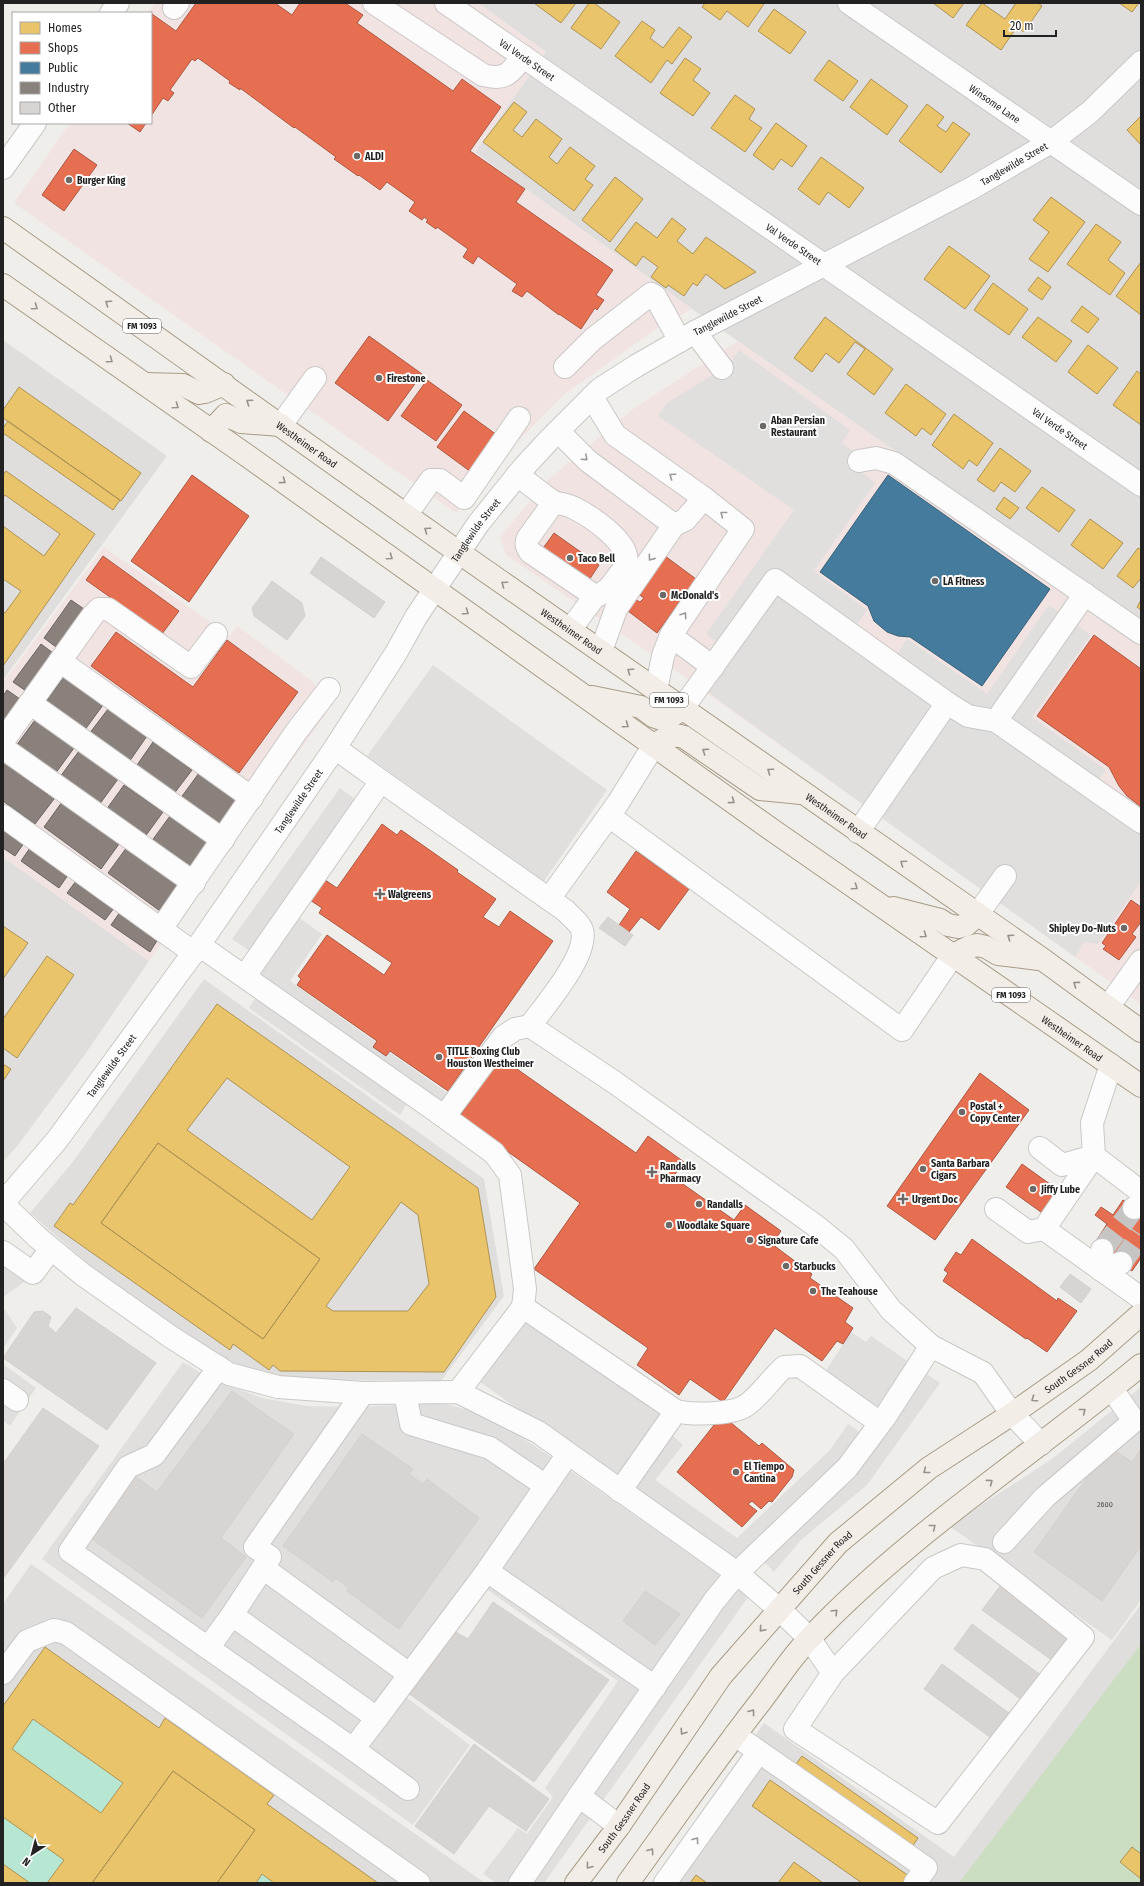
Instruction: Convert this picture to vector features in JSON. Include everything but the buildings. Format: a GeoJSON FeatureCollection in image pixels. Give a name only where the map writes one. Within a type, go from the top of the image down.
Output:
{"type":"FeatureCollection","features":[{"type":"Feature","properties":{"kind":"main road","name":"Westheimer Road"},"geometry":{"type":"LineString","coordinates":[[3,228],[406,515],[802,793],[1042,959],[1141,1031]]}},
{"type":"Feature","properties":{"kind":"main road","name":"Westheimer Road"},"geometry":{"type":"LineString","coordinates":[[3,285],[880,905],[1141,1086]]}},
{"type":"Feature","properties":{"kind":"main road"},"geometry":{"type":"LineString","coordinates":[[144,384],[183,385],[199,393],[224,384]]}},
{"type":"Feature","properties":{"kind":"main road"},"geometry":{"type":"LineString","coordinates":[[211,431],[226,415],[241,422],[280,425]]}},
{"type":"Feature","properties":{"kind":"main road"},"geometry":{"type":"LineString","coordinates":[[583,695],[641,707],[653,716],[662,719],[670,717],[682,709]]}},
{"type":"Feature","properties":{"kind":"main road"},"geometry":{"type":"LineString","coordinates":[[654,745],[670,736],[684,737],[760,789],[802,793]]}},
{"type":"Feature","properties":{"kind":"main road"},"geometry":{"type":"LineString","coordinates":[[880,905],[940,920],[958,927],[966,924],[977,915]]}},
{"type":"Feature","properties":{"kind":"main road"},"geometry":{"type":"LineString","coordinates":[[953,955],[968,947],[977,945],[986,947],[998,954],[1042,959]]}},
{"type":"Feature","properties":{"kind":"main road","name":"South Gessner Road"},"geometry":{"type":"LineString","coordinates":[[576,1883],[619,1826],[721,1676],[838,1543],[929,1468],[1012,1414],[1089,1360],[1141,1314]]}},
{"type":"Feature","properties":{"kind":"main road"},"geometry":{"type":"LineString","coordinates":[[628,1883],[747,1745],[809,1638],[874,1574],[959,1505],[1041,1444],[1141,1365]]}},
{"type":"Feature","properties":{"kind":"street"},"geometry":{"type":"LineString","coordinates":[[112,12],[118,3]]}},
{"type":"Feature","properties":{"kind":"street"},"geometry":{"type":"LineString","coordinates":[[374,3],[482,75],[493,78],[504,77],[512,71],[523,56]]}},
{"type":"Feature","properties":{"kind":"street","name":"Val Verde Street"},"geometry":{"type":"LineString","coordinates":[[446,3],[740,208],[825,264],[1141,485]]}},
{"type":"Feature","properties":{"kind":"street","name":"Winsome Lane"},"geometry":{"type":"LineString","coordinates":[[848,3],[1141,204]]}},
{"type":"Feature","properties":{"kind":"street","name":"Tanglewilde Street"},"geometry":{"type":"LineString","coordinates":[[3,1203],[57,1140],[197,949],[335,748],[396,653],[434,589],[485,515],[517,475],[592,396],[600,389],[630,370],[687,337],[972,188],[1051,142],[1090,112],[1141,62]]}},
{"type":"Feature","properties":{"kind":"street"},"geometry":{"type":"LineString","coordinates":[[3,168],[34,124]]}},
{"type":"Feature","properties":{"kind":"street"},"geometry":{"type":"LineString","coordinates":[[565,367],[593,339],[651,294],[655,296],[687,337],[722,368]]}},
{"type":"Feature","properties":{"kind":"street"},"geometry":{"type":"LineString","coordinates":[[280,425],[315,378]]}},
{"type":"Feature","properties":{"kind":"street"},"geometry":{"type":"LineString","coordinates":[[592,396],[615,435],[704,498],[743,529],[671,636],[662,656],[656,690]]}},
{"type":"Feature","properties":{"kind":"street"},"geometry":{"type":"LineString","coordinates":[[464,498],[519,418]]}},
{"type":"Feature","properties":{"kind":"street"},"geometry":{"type":"LineString","coordinates":[[558,431],[588,461],[674,526]]}},
{"type":"Feature","properties":{"kind":"street"},"geometry":{"type":"LineString","coordinates":[[859,462],[876,458],[894,463],[1141,633]]}},
{"type":"Feature","properties":{"kind":"street"},"geometry":{"type":"LineString","coordinates":[[517,475],[554,502],[564,503],[574,508],[621,542],[626,554],[626,565],[609,589],[602,594],[594,596],[570,630]]}},
{"type":"Feature","properties":{"kind":"street"},"geometry":{"type":"LineString","coordinates":[[406,515],[431,480],[440,480],[485,515]]}},
{"type":"Feature","properties":{"kind":"street"},"geometry":{"type":"LineString","coordinates":[[601,651],[616,609],[674,526],[685,520],[704,498]]}},
{"type":"Feature","properties":{"kind":"street"},"geometry":{"type":"LineString","coordinates":[[554,502],[528,538],[526,542],[527,547],[530,552],[594,596]]}},
{"type":"Feature","properties":{"kind":"street"},"geometry":{"type":"LineString","coordinates":[[682,709],[775,580],[948,703],[968,716],[996,721],[1141,822]]}},
{"type":"Feature","properties":{"kind":"street"},"geometry":{"type":"LineString","coordinates":[[996,721],[1085,594]]}},
{"type":"Feature","properties":{"kind":"street"},"geometry":{"type":"LineString","coordinates":[[3,741],[93,615],[99,609],[108,608],[191,667],[216,634]]}},
{"type":"Feature","properties":{"kind":"street"},"geometry":{"type":"LineString","coordinates":[[671,636],[713,667]]}},
{"type":"Feature","properties":{"kind":"street"},"geometry":{"type":"LineString","coordinates":[[60,661],[252,798]]}},
{"type":"Feature","properties":{"kind":"street"},"geometry":{"type":"LineString","coordinates":[[161,929],[194,883],[296,732],[329,689]]}},
{"type":"Feature","properties":{"kind":"street"},"geometry":{"type":"LineString","coordinates":[[30,703],[223,840]]}},
{"type":"Feature","properties":{"kind":"street"},"geometry":{"type":"LineString","coordinates":[[858,832],[948,703]]}},
{"type":"Feature","properties":{"kind":"street"},"geometry":{"type":"LineString","coordinates":[[549,898],[608,816],[654,745]]}},
{"type":"Feature","properties":{"kind":"street"},"geometry":{"type":"LineString","coordinates":[[3,748],[194,883]]}},
{"type":"Feature","properties":{"kind":"street"},"geometry":{"type":"LineString","coordinates":[[335,748],[549,898],[566,911],[582,929],[582,944],[576,962],[530,1026],[515,1029],[503,1037],[449,1110],[439,1113]]}},
{"type":"Feature","properties":{"kind":"street"},"geometry":{"type":"LineString","coordinates":[[245,976],[381,781]]}},
{"type":"Feature","properties":{"kind":"street"},"geometry":{"type":"LineString","coordinates":[[3,816],[161,929],[245,976],[494,1153],[510,1175],[525,1288],[522,1307],[458,1392]]}},
{"type":"Feature","properties":{"kind":"street"},"geometry":{"type":"LineString","coordinates":[[608,816],[902,1030],[953,955]]}},
{"type":"Feature","properties":{"kind":"street"},"geometry":{"type":"LineString","coordinates":[[977,915],[1005,876]]}},
{"type":"Feature","properties":{"kind":"street"},"geometry":{"type":"LineString","coordinates":[[1108,1007],[1141,961]]}},
{"type":"Feature","properties":{"kind":"street"},"geometry":{"type":"LineString","coordinates":[[530,1026],[614,1082],[816,1226],[844,1250],[891,1310],[931,1346],[983,1374],[1012,1414],[1041,1444]]}},
{"type":"Feature","properties":{"kind":"street"},"geometry":{"type":"LineString","coordinates":[[1044,1229],[1094,1156],[1092,1123],[1111,1065]]}},
{"type":"Feature","properties":{"kind":"street"},"geometry":{"type":"LineString","coordinates":[[1040,1148],[1062,1165],[1094,1156]]}},
{"type":"Feature","properties":{"kind":"street"},"geometry":{"type":"LineString","coordinates":[[1094,1156],[1139,1202]]}},
{"type":"Feature","properties":{"kind":"street"},"geometry":{"type":"LineString","coordinates":[[3,1203],[51,1249],[107,1292],[171,1337],[229,1374],[278,1387],[363,1393],[458,1392],[538,1432],[737,1573],[779,1609],[809,1638],[833,1673]]}},
{"type":"Feature","properties":{"kind":"street"},"geometry":{"type":"LineString","coordinates":[[996,1209],[1028,1232],[1044,1229],[1108,1261],[1141,1298]]}},
{"type":"Feature","properties":{"kind":"street"},"geometry":{"type":"LineString","coordinates":[[3,1252],[33,1273],[51,1249]]}},
{"type":"Feature","properties":{"kind":"street"},"geometry":{"type":"LineString","coordinates":[[522,1307],[676,1411],[686,1413],[739,1410],[748,1404],[784,1366],[800,1366],[880,1423]]}},
{"type":"Feature","properties":{"kind":"street"},"geometry":{"type":"LineString","coordinates":[[520,1883],[714,1601],[737,1573],[847,1468],[880,1423],[931,1346]]}},
{"type":"Feature","properties":{"kind":"street"},"geometry":{"type":"LineString","coordinates":[[219,1367],[154,1455],[128,1468],[70,1550],[408,1789]]}},
{"type":"Feature","properties":{"kind":"street"},"geometry":{"type":"LineString","coordinates":[[1004,1542],[1045,1497],[1134,1421],[1112,1388]]}},
{"type":"Feature","properties":{"kind":"street"},"geometry":{"type":"LineString","coordinates":[[208,1648],[232,1615],[270,1557],[255,1547],[363,1393]]}},
{"type":"Feature","properties":{"kind":"street"},"geometry":{"type":"LineString","coordinates":[[405,1393],[411,1424],[490,1448],[546,1486]]}},
{"type":"Feature","properties":{"kind":"street"},"geometry":{"type":"LineString","coordinates":[[620,1491],[676,1411]]}},
{"type":"Feature","properties":{"kind":"street"},"geometry":{"type":"LineString","coordinates":[[353,1749],[487,1571],[568,1454]]}},
{"type":"Feature","properties":{"kind":"street"},"geometry":{"type":"LineString","coordinates":[[961,1555],[985,1560],[1084,1637],[938,1823],[795,1729],[833,1673],[933,1568],[961,1555]]}},
{"type":"Feature","properties":{"kind":"street"},"geometry":{"type":"LineString","coordinates":[[263,1568],[409,1674]]}},
{"type":"Feature","properties":{"kind":"street"},"geometry":{"type":"LineString","coordinates":[[487,1571],[655,1686]]}},
{"type":"Feature","properties":{"kind":"street"},"geometry":{"type":"LineString","coordinates":[[232,1615],[377,1718]]}},
{"type":"Feature","properties":{"kind":"street"},"geometry":{"type":"LineString","coordinates":[[3,1673],[27,1641],[54,1630],[66,1633],[419,1883]]}},
{"type":"Feature","properties":{"kind":"street"},"geometry":{"type":"LineString","coordinates":[[666,1883],[747,1745],[926,1868],[915,1883]]}},
{"type":"Feature","properties":{"kind":"street"},"geometry":{"type":"LineString","coordinates":[[579,1796],[619,1826]]}},
{"type":"Feature","properties":{"kind":"shaded area"},"geometry":{"type":"Polygon","coordinates":[[[155,3],[478,3],[546,52],[475,152],[692,309],[660,326],[565,394],[513,446],[456,513],[14,203],[69,124],[152,124],[152,12],[149,12],[155,3]]]}},
{"type":"Feature","properties":{"kind":"shaded area"},"geometry":{"type":"Polygon","coordinates":[[[478,3],[1141,3],[1141,623],[692,309],[475,152],[546,52],[478,3]]]}},
{"type":"Feature","properties":{"kind":"shaded area"},"geometry":{"type":"Polygon","coordinates":[[[3,340],[167,456],[3,680],[3,340]]]}},
{"type":"Feature","properties":{"kind":"shaded area"},"geometry":{"type":"Polygon","coordinates":[[[738,341],[1141,623],[1141,1004],[676,671],[506,555],[500,537],[548,480],[633,409],[738,341]]]}},
{"type":"Feature","properties":{"kind":"shaded area"},"geometry":{"type":"Polygon","coordinates":[[[739,350],[850,430],[842,443],[871,463],[863,473],[875,483],[814,571],[867,610],[855,627],[896,656],[907,639],[987,694],[1049,605],[1091,635],[1032,717],[1106,770],[1096,784],[1141,817],[1141,881],[1098,944],[1084,942],[1075,957],[702,688],[728,650],[706,634],[794,510],[658,416],[667,403],[729,365],[739,350]]]}},
{"type":"Feature","properties":{"kind":"shaded area"},"geometry":{"type":"Polygon","coordinates":[[[104,547],[230,636],[237,626],[313,682],[327,712],[149,961],[3,857],[3,683],[104,547]]]}},
{"type":"Feature","properties":{"kind":"shaded area"},"geometry":{"type":"Polygon","coordinates":[[[433,665],[607,790],[544,881],[367,756],[433,665]]]}},
{"type":"Feature","properties":{"kind":"shaded area"},"geometry":{"type":"Polygon","coordinates":[[[340,788],[368,809],[295,915],[322,934],[290,981],[447,1093],[431,1118],[408,1102],[400,1115],[249,1008],[256,997],[251,952],[232,939],[340,788]]]}},
{"type":"Feature","properties":{"kind":"shaded area"},"geometry":{"type":"Polygon","coordinates":[[[3,857],[149,961],[86,1053],[18,1145],[3,1162],[3,857]]]}},
{"type":"Feature","properties":{"kind":"shaded area"},"geometry":{"type":"Polygon","coordinates":[[[204,979],[484,1179],[504,1296],[441,1381],[276,1379],[214,1355],[99,1273],[30,1213],[72,1163],[204,979]]]}},
{"type":"Feature","properties":{"kind":"shaded area"},"geometry":{"type":"Polygon","coordinates":[[[3,1243],[40,1271],[3,1297],[3,1243]]]}},
{"type":"Feature","properties":{"kind":"shaded area"},"geometry":{"type":"Polygon","coordinates":[[[3,1307],[17,1328],[3,1349],[3,1307]]]}},
{"type":"Feature","properties":{"kind":"shaded area"},"geometry":{"type":"Polygon","coordinates":[[[525,1312],[677,1416],[667,1430],[683,1445],[655,1480],[737,1538],[830,1450],[848,1424],[865,1436],[881,1413],[823,1375],[851,1332],[866,1342],[871,1336],[940,1383],[867,1485],[801,1540],[774,1572],[753,1550],[737,1564],[477,1380],[525,1312]]]}},
{"type":"Feature","properties":{"kind":"shaded area"},"geometry":{"type":"Polygon","coordinates":[[[183,1362],[211,1379],[262,1398],[307,1406],[353,1407],[441,1403],[480,1413],[512,1431],[548,1455],[749,1596],[544,1883],[496,1883],[483,1874],[518,1828],[527,1834],[553,1797],[545,1788],[618,1681],[482,1586],[403,1695],[470,1745],[413,1825],[42,1559],[183,1362]]]}},
{"type":"Feature","properties":{"kind":"shaded area"},"geometry":{"type":"Polygon","coordinates":[[[3,1364],[36,1388],[10,1426],[3,1421],[3,1364]]]}},
{"type":"Feature","properties":{"kind":"shaded area"},"geometry":{"type":"Polygon","coordinates":[[[1141,1387],[1141,1600],[1112,1640],[949,1526],[1052,1459],[1141,1387]]]}},
{"type":"Feature","properties":{"kind":"shaded area"},"geometry":{"type":"Polygon","coordinates":[[[31,1564],[485,1883],[3,1883],[3,1604],[31,1564]]]}},
{"type":"Feature","properties":{"kind":"shaded area"},"geometry":{"type":"Polygon","coordinates":[[[1141,1604],[1141,1883],[651,1883],[764,1723],[954,1857],[1141,1604]]]}},
{"type":"Feature","properties":{"kind":"green space"},"geometry":{"type":"Polygon","coordinates":[[[1141,1644],[1141,1883],[959,1883],[1141,1644]]]}},
{"type":"Feature","properties":{"kind":"green space"},"geometry":{"type":"Polygon","coordinates":[[[33,1719],[123,1783],[101,1813],[12,1749],[33,1719]]]}},
{"type":"Feature","properties":{"kind":"green space"},"geometry":{"type":"Polygon","coordinates":[[[3,1817],[64,1860],[47,1883],[30,1883],[3,1864],[3,1817]]]}},
{"type":"Feature","properties":{"kind":"green space"},"geometry":{"type":"Polygon","coordinates":[[[262,1874],[274,1883],[256,1883],[262,1874]]]}},
{"type":"Feature","properties":{"kind":"tunnel"},"geometry":{"type":"LineString","coordinates":[[1102,1250],[1134,1208]]}},
{"type":"Feature","properties":{"kind":"tunnel"},"geometry":{"type":"LineString","coordinates":[[1121,1263],[1141,1235]]}},
{"type":"Feature","properties":{"kind":"place","name":"ALDI"},"geometry":{"type":"Point","coordinates":[357,156]}},
{"type":"Feature","properties":{"kind":"place","name":"Burger King"},"geometry":{"type":"Point","coordinates":[69,180]}},
{"type":"Feature","properties":{"kind":"place","name":"Firestone"},"geometry":{"type":"Point","coordinates":[379,378]}},
{"type":"Feature","properties":{"kind":"place","name":"Aban Persian Restaurant"},"geometry":{"type":"Point","coordinates":[763,426]}},
{"type":"Feature","properties":{"kind":"place","name":"Taco Bell"},"geometry":{"type":"Point","coordinates":[570,558]}},
{"type":"Feature","properties":{"kind":"place","name":"LA Fitness"},"geometry":{"type":"Point","coordinates":[935,581]}},
{"type":"Feature","properties":{"kind":"place","name":"McDonald's"},"geometry":{"type":"Point","coordinates":[663,595]}},
{"type":"Feature","properties":{"kind":"place","name":"Walgreens"},"geometry":{"type":"Point","coordinates":[380,894]}},
{"type":"Feature","properties":{"kind":"place","name":"Shipley Do-Nuts"},"geometry":{"type":"Point","coordinates":[1124,928]}},
{"type":"Feature","properties":{"kind":"place","name":"TITLE Boxing Club Houston Westheimer"},"geometry":{"type":"Point","coordinates":[439,1057]}},
{"type":"Feature","properties":{"kind":"place","name":"Postal + Copy Center"},"geometry":{"type":"Point","coordinates":[962,1112]}},
{"type":"Feature","properties":{"kind":"place","name":"Santa Barbara Cigars"},"geometry":{"type":"Point","coordinates":[923,1169]}},
{"type":"Feature","properties":{"kind":"place","name":"Randalls Pharmacy"},"geometry":{"type":"Point","coordinates":[652,1172]}},
{"type":"Feature","properties":{"kind":"place","name":"Jiffy Lube"},"geometry":{"type":"Point","coordinates":[1033,1189]}},
{"type":"Feature","properties":{"kind":"place","name":"Urgent Doc"},"geometry":{"type":"Point","coordinates":[903,1199]}},
{"type":"Feature","properties":{"kind":"place","name":"Randalls"},"geometry":{"type":"Point","coordinates":[699,1204]}},
{"type":"Feature","properties":{"kind":"place","name":"Woodlake Square"},"geometry":{"type":"Point","coordinates":[669,1225]}},
{"type":"Feature","properties":{"kind":"place","name":"Signature Cafe"},"geometry":{"type":"Point","coordinates":[750,1240]}},
{"type":"Feature","properties":{"kind":"place","name":"Starbucks"},"geometry":{"type":"Point","coordinates":[786,1266]}},
{"type":"Feature","properties":{"kind":"place","name":"The Teahouse"},"geometry":{"type":"Point","coordinates":[813,1291]}},
{"type":"Feature","properties":{"kind":"place","name":"El Tiempo Cantina"},"geometry":{"type":"Point","coordinates":[736,1472]}}]}
